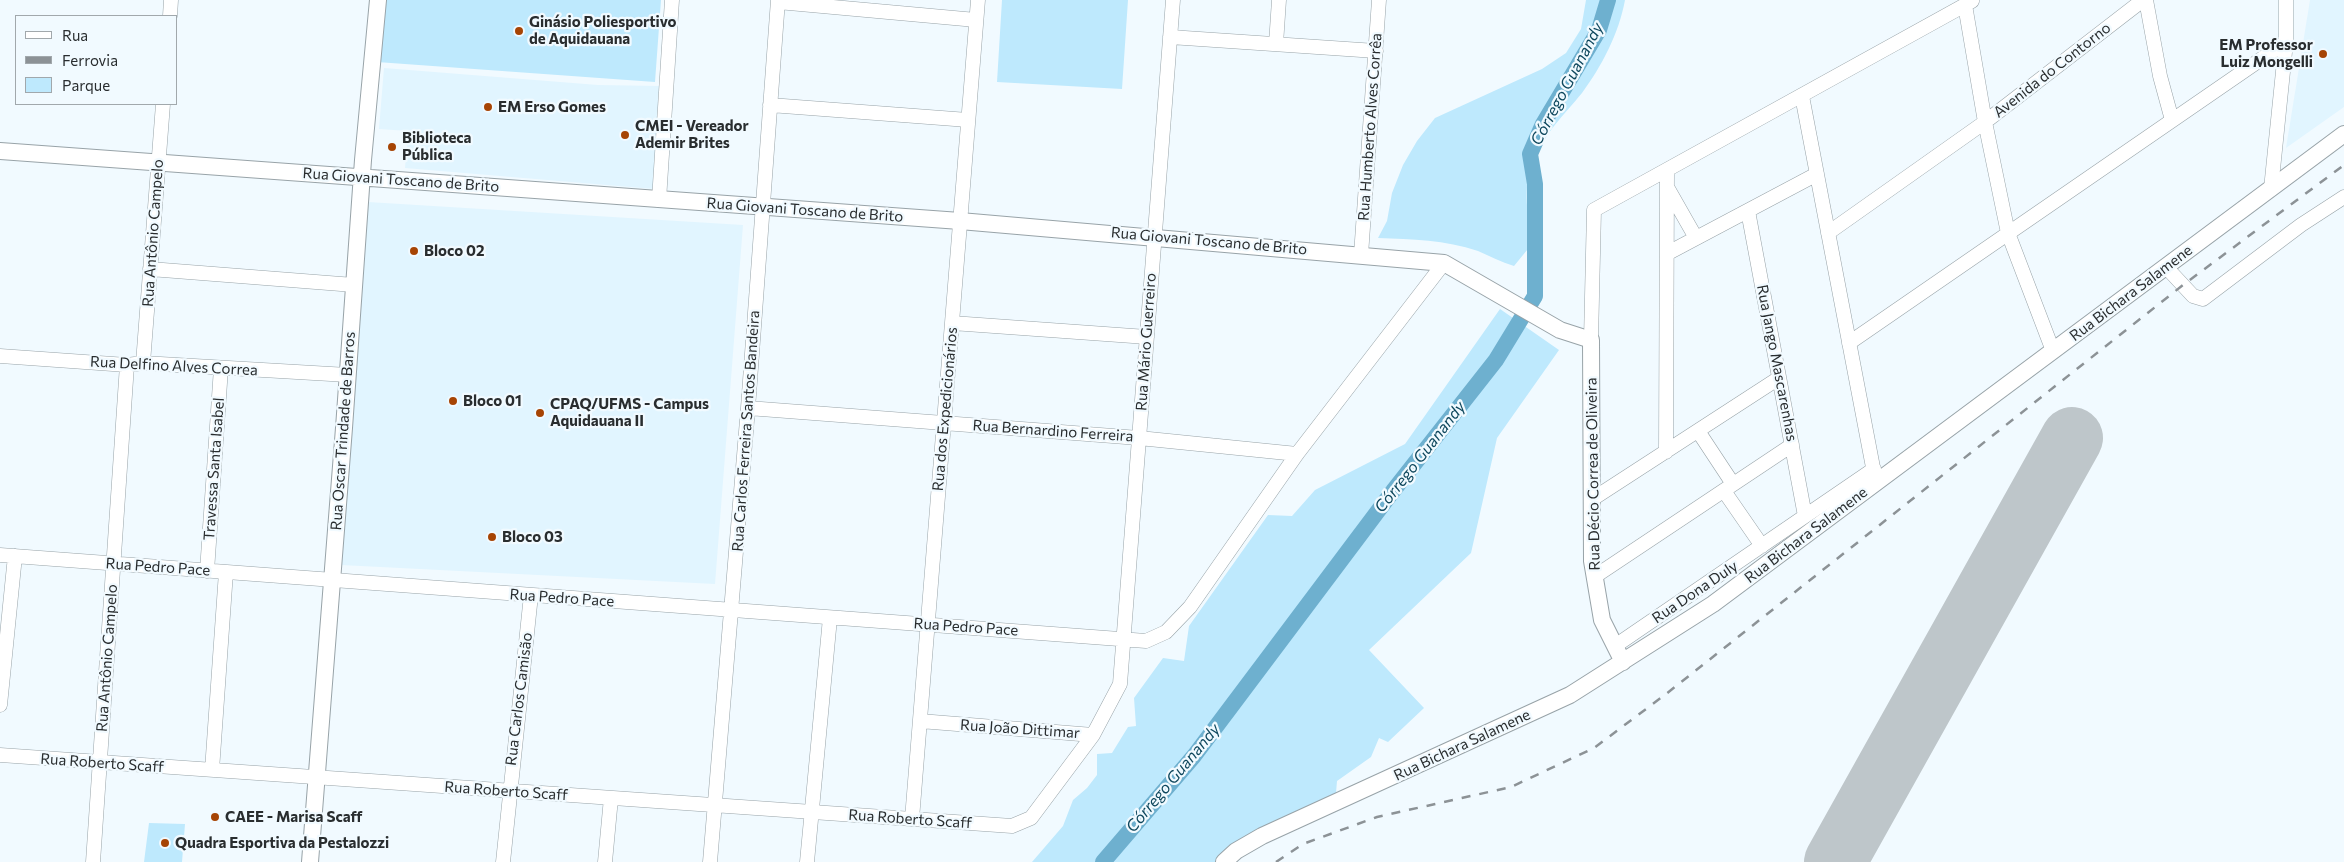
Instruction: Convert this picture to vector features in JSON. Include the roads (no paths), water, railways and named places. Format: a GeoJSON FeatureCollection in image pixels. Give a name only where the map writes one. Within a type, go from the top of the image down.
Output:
{"type":"FeatureCollection","features":[{"type":"Feature","properties":{"kind":"main road","name":"Rua Oscar Trindade de Barros"},"geometry":{"type":"LineString","coordinates":[[310,862],[362,177],[378,0]]}},
{"type":"Feature","properties":{"kind":"main road","name":"Rua Bichara Salamene"},"geometry":{"type":"LineString","coordinates":[[1224,862],[1236,851],[1262,836],[1570,695],[1713,604],[1875,476],[2053,351],[2344,134]]}},
{"type":"Feature","properties":{"kind":"main road","name":"Rua Giovani Toscano de Brito"},"geometry":{"type":"LineString","coordinates":[[0,150],[158,164],[362,177],[1154,236],[1444,263],[1556,328],[1591,340]]}},
{"type":"Feature","properties":{"kind":"main road","name":"Rua Décio Correa de Oliveira"},"geometry":{"type":"LineString","coordinates":[[1591,340],[1592,561],[1602,620],[1623,662]]}},
{"type":"Feature","properties":{"kind":"street"},"geometry":{"type":"LineString","coordinates":[[170,15],[171,0]]}},
{"type":"Feature","properties":{"kind":"street"},"geometry":{"type":"LineString","coordinates":[[660,200],[672,0]]}},
{"type":"Feature","properties":{"kind":"street","name":"Rua dos Expedicionários"},"geometry":{"type":"LineString","coordinates":[[912,819],[978,0]]}},
{"type":"Feature","properties":{"kind":"street","name":"Rua Mário Guerreiro"},"geometry":{"type":"LineString","coordinates":[[1120,684],[1173,0]]}},
{"type":"Feature","properties":{"kind":"street"},"geometry":{"type":"LineString","coordinates":[[1276,44],[1279,0]]}},
{"type":"Feature","properties":{"kind":"street","name":"Rua Humberto Alves Corrêa"},"geometry":{"type":"LineString","coordinates":[[1361,255],[1379,0]]}},
{"type":"Feature","properties":{"kind":"street"},"geometry":{"type":"LineString","coordinates":[[2145,0],[2160,76],[2172,120]]}},
{"type":"Feature","properties":{"kind":"street","name":"Avenida do Contorno"},"geometry":{"type":"LineString","coordinates":[[1591,340],[1594,210],[1968,2],[1985,122],[2145,0]]}},
{"type":"Feature","properties":{"kind":"street"},"geometry":{"type":"LineString","coordinates":[[2271,189],[2286,42],[2286,0]]}},
{"type":"Feature","properties":{"kind":"street"},"geometry":{"type":"LineString","coordinates":[[778,1],[976,20]]}},
{"type":"Feature","properties":{"kind":"street","name":"Rua Carlos Ferreira Santos Bandeira"},"geometry":{"type":"LineString","coordinates":[[710,862],[732,611],[778,1]]}},
{"type":"Feature","properties":{"kind":"street"},"geometry":{"type":"LineString","coordinates":[[1170,37],[1376,51]]}},
{"type":"Feature","properties":{"kind":"street"},"geometry":{"type":"LineString","coordinates":[[1849,343],[2286,42]]}},
{"type":"Feature","properties":{"kind":"street"},"geometry":{"type":"LineString","coordinates":[[1802,96],[1875,476]]}},
{"type":"Feature","properties":{"kind":"street","name":"Rua Antônio Campelo"},"geometry":{"type":"LineString","coordinates":[[143,363],[163,105]]}},
{"type":"Feature","properties":{"kind":"street"},"geometry":{"type":"LineString","coordinates":[[770,106],[968,120]]}},
{"type":"Feature","properties":{"kind":"street"},"geometry":{"type":"LineString","coordinates":[[1828,233],[1985,122],[2008,234],[2053,351]]}},
{"type":"Feature","properties":{"kind":"street"},"geometry":{"type":"LineString","coordinates":[[1666,452],[1667,170]]}},
{"type":"Feature","properties":{"kind":"street"},"geometry":{"type":"LineString","coordinates":[[1668,253],[1817,174]]}},
{"type":"Feature","properties":{"kind":"street"},"geometry":{"type":"LineString","coordinates":[[1667,186],[1696,238]]}},
{"type":"Feature","properties":{"kind":"street"},"geometry":{"type":"LineString","coordinates":[[2166,267],[2193,296],[2203,299],[2301,225],[2344,197]]}},
{"type":"Feature","properties":{"kind":"street","name":"Rua Jango Mascarenhas"},"geometry":{"type":"LineString","coordinates":[[1748,211],[1805,516]]}},
{"type":"Feature","properties":{"kind":"street","name":"Rua Pedro Pace"},"geometry":{"type":"LineString","coordinates":[[0,555],[1146,641],[1166,632],[1184,613],[1297,454],[1444,263]]}},
{"type":"Feature","properties":{"kind":"street"},"geometry":{"type":"LineString","coordinates":[[150,269],[354,284]]}},
{"type":"Feature","properties":{"kind":"street"},"geometry":{"type":"LineString","coordinates":[[952,323],[1147,337]]}},
{"type":"Feature","properties":{"kind":"street","name":"Rua Delfino Alves Correa"},"geometry":{"type":"LineString","coordinates":[[0,356],[127,365],[143,363],[348,375]]}},
{"type":"Feature","properties":{"kind":"street","name":"Rua Antônio Campelo"},"geometry":{"type":"LineString","coordinates":[[93,862],[127,365]]}},
{"type":"Feature","properties":{"kind":"street","name":"Travessa Santa Isabel"},"geometry":{"type":"LineString","coordinates":[[207,571],[221,368]]}},
{"type":"Feature","properties":{"kind":"street"},"geometry":{"type":"LineString","coordinates":[[1591,500],[1778,378]]}},
{"type":"Feature","properties":{"kind":"street","name":"Rua Bernardino Ferreira"},"geometry":{"type":"LineString","coordinates":[[748,408],[1139,438],[1297,454]]}},
{"type":"Feature","properties":{"kind":"street"},"geometry":{"type":"LineString","coordinates":[[1698,431],[1728,488],[1762,546]]}},
{"type":"Feature","properties":{"kind":"street"},"geometry":{"type":"LineString","coordinates":[[1594,576],[1792,445]]}},
{"type":"Feature","properties":{"kind":"street","name":"Rua Dona Duly"},"geometry":{"type":"LineString","coordinates":[[1615,646],[1805,516],[1875,476]]}},
{"type":"Feature","properties":{"kind":"street"},"geometry":{"type":"LineString","coordinates":[[0,705],[15,556]]}},
{"type":"Feature","properties":{"kind":"street"},"geometry":{"type":"LineString","coordinates":[[212,770],[226,572]]}},
{"type":"Feature","properties":{"kind":"street","name":"Rua Carlos Camisão"},"geometry":{"type":"LineString","coordinates":[[503,862],[531,595]]}},
{"type":"Feature","properties":{"kind":"street"},"geometry":{"type":"LineString","coordinates":[[807,862],[830,618]]}},
{"type":"Feature","properties":{"kind":"street","name":"Rua João Dittimar"},"geometry":{"type":"LineString","coordinates":[[920,722],[1093,735],[1120,684]]}},
{"type":"Feature","properties":{"kind":"street","name":"Rua Roberto Scaff"},"geometry":{"type":"LineString","coordinates":[[0,756],[1012,826],[1030,818],[1093,735]]}},
{"type":"Feature","properties":{"kind":"street"},"geometry":{"type":"LineString","coordinates":[[606,862],[610,798]]}},
{"type":"Feature","properties":{"kind":"waterway","name":"Córrego Guanandy"},"geometry":{"type":"LineString","coordinates":[[1103,862],[1194,756],[1393,491],[1496,360],[1535,296],[1535,184],[1530,154],[1543,124],[1599,30],[1608,0]]}},
{"type":"Feature","properties":{"kind":"railway"},"geometry":{"type":"LineString","coordinates":[[1276,862],[1303,844],[1377,817],[1511,787],[1594,748],[1666,694],[2183,285],[2344,165]]}},
{"type":"Feature","properties":{"kind":"place","name":"Ginásio Poliesportivo de Aquidauana"},"geometry":{"type":"Point","coordinates":[519,31]}},
{"type":"Feature","properties":{"kind":"place","name":"EM Professor Luiz Mongelli"},"geometry":{"type":"Point","coordinates":[2323,54]}},
{"type":"Feature","properties":{"kind":"place","name":"EM Erso Gomes"},"geometry":{"type":"Point","coordinates":[488,107]}},
{"type":"Feature","properties":{"kind":"place","name":"CMEI - Vereador Ademir Brites"},"geometry":{"type":"Point","coordinates":[625,135]}},
{"type":"Feature","properties":{"kind":"place","name":"Biblioteca Pública"},"geometry":{"type":"Point","coordinates":[392,147]}},
{"type":"Feature","properties":{"kind":"place","name":"Bloco 02"},"geometry":{"type":"Point","coordinates":[414,251]}},
{"type":"Feature","properties":{"kind":"place","name":"Bloco 01"},"geometry":{"type":"Point","coordinates":[453,401]}},
{"type":"Feature","properties":{"kind":"place","name":"CPAQ/UFMS - Campus Aquidauana II"},"geometry":{"type":"Point","coordinates":[540,413]}},
{"type":"Feature","properties":{"kind":"place","name":"Bloco 03"},"geometry":{"type":"Point","coordinates":[492,537]}},
{"type":"Feature","properties":{"kind":"place","name":"CAEE - Marisa Scaff"},"geometry":{"type":"Point","coordinates":[215,817]}},
{"type":"Feature","properties":{"kind":"place","name":"Quadra Esportiva da Pestalozzi"},"geometry":{"type":"Point","coordinates":[165,843]}}]}
